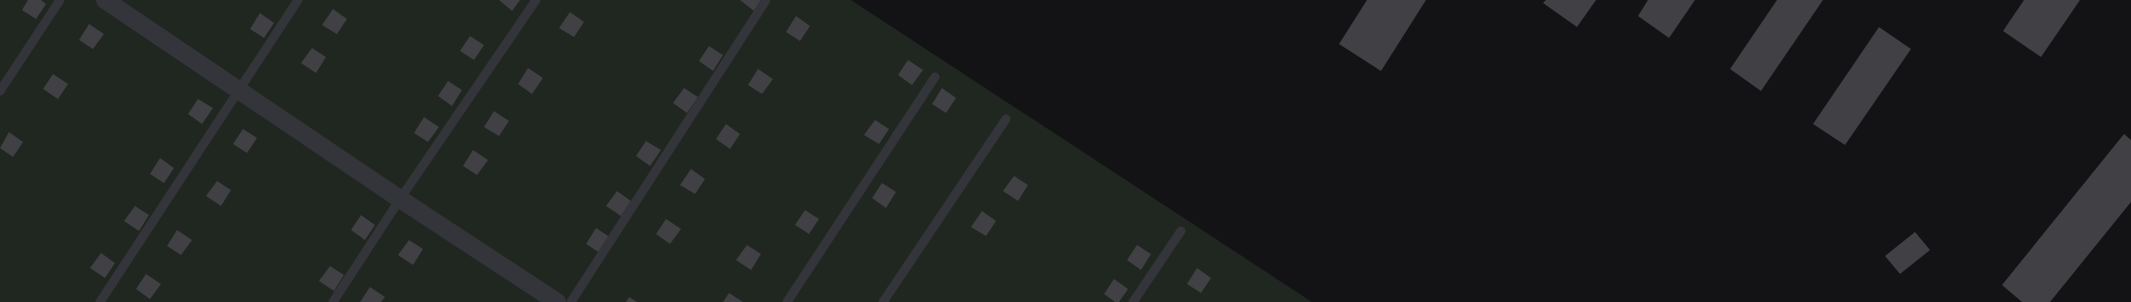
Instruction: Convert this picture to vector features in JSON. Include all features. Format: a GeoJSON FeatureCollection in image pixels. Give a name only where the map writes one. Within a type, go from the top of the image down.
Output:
{"type":"FeatureCollection","features":[{"type":"Feature","properties":{"kind":"street"},"geometry":{"type":"LineString","coordinates":[[104,0],[400,199],[557,302]]}},
{"type":"Feature","properties":{"kind":"lane"},"geometry":{"type":"LineString","coordinates":[[0,91],[60,0]]}},
{"type":"Feature","properties":{"kind":"lane"},"geometry":{"type":"LineString","coordinates":[[100,302],[298,0]]}},
{"type":"Feature","properties":{"kind":"lane"},"geometry":{"type":"LineString","coordinates":[[333,302],[400,199],[536,0]]}},
{"type":"Feature","properties":{"kind":"lane"},"geometry":{"type":"LineString","coordinates":[[571,302],[766,0]]}},
{"type":"Feature","properties":{"kind":"lane"},"geometry":{"type":"LineString","coordinates":[[787,302],[935,77]]}},
{"type":"Feature","properties":{"kind":"lane"},"geometry":{"type":"LineString","coordinates":[[883,302],[1006,119]]}},
{"type":"Feature","properties":{"kind":"lane"},"geometry":{"type":"LineString","coordinates":[[1133,302],[1181,231]]}},
{"type":"Feature","properties":{"kind":"shaded area"},"geometry":{"type":"Polygon","coordinates":[[[0,0],[851,0],[1312,302],[0,302],[0,0]]]}},
{"type":"Feature","properties":{"kind":"building"},"geometry":{"type":"Polygon","coordinates":[[[28,0],[41,0],[46,4],[36,19],[22,10],[28,0]]]}},
{"type":"Feature","properties":{"kind":"building"},"geometry":{"type":"Polygon","coordinates":[[[499,0],[520,0],[512,11],[499,0]]]}},
{"type":"Feature","properties":{"kind":"building"},"geometry":{"type":"Polygon","coordinates":[[[740,0],[761,0],[754,11],[740,0]]]}},
{"type":"Feature","properties":{"kind":"building"},"geometry":{"type":"Polygon","coordinates":[[[1367,0],[1426,0],[1381,71],[1339,44],[1367,0]]]}},
{"type":"Feature","properties":{"kind":"building"},"geometry":{"type":"Polygon","coordinates":[[[1546,0],[1596,0],[1577,27],[1543,3],[1546,0]]]}},
{"type":"Feature","properties":{"kind":"building"},"geometry":{"type":"Polygon","coordinates":[[[1648,0],[1695,0],[1669,38],[1638,16],[1648,0]]]}},
{"type":"Feature","properties":{"kind":"building"},"geometry":{"type":"Polygon","coordinates":[[[1777,0],[1823,0],[1761,91],[1730,69],[1777,0]]]}},
{"type":"Feature","properties":{"kind":"building"},"geometry":{"type":"Polygon","coordinates":[[[2024,0],[2080,0],[2041,57],[2003,31],[2024,0]]]}},
{"type":"Feature","properties":{"kind":"building"},"geometry":{"type":"Polygon","coordinates":[[[333,9],[347,19],[337,34],[322,25],[333,9]]]}},
{"type":"Feature","properties":{"kind":"building"},"geometry":{"type":"Polygon","coordinates":[[[570,12],[584,22],[574,37],[559,28],[570,12]]]}},
{"type":"Feature","properties":{"kind":"building"},"geometry":{"type":"Polygon","coordinates":[[[260,13],[274,23],[264,38],[250,29],[260,13]]]}},
{"type":"Feature","properties":{"kind":"building"},"geometry":{"type":"Polygon","coordinates":[[[796,16],[810,26],[800,41],[786,32],[796,16]]]}},
{"type":"Feature","properties":{"kind":"building"},"geometry":{"type":"Polygon","coordinates":[[[89,24],[104,34],[93,49],[79,40],[89,24]]]}},
{"type":"Feature","properties":{"kind":"building"},"geometry":{"type":"Polygon","coordinates":[[[1879,27],[1911,49],[1845,145],[1813,124],[1879,27]]]}},
{"type":"Feature","properties":{"kind":"building"},"geometry":{"type":"Polygon","coordinates":[[[470,36],[484,45],[474,60],[460,51],[470,36]]]}},
{"type":"Feature","properties":{"kind":"building"},"geometry":{"type":"Polygon","coordinates":[[[709,46],[723,55],[713,71],[699,61],[709,46]]]}},
{"type":"Feature","properties":{"kind":"building"},"geometry":{"type":"Polygon","coordinates":[[[312,48],[326,57],[316,73],[301,63],[312,48]]]}},
{"type":"Feature","properties":{"kind":"building"},"geometry":{"type":"Polygon","coordinates":[[[908,60],[923,70],[912,85],[898,75],[908,60]]]}},
{"type":"Feature","properties":{"kind":"building"},"geometry":{"type":"Polygon","coordinates":[[[528,68],[543,78],[532,94],[518,84],[528,68]]]}},
{"type":"Feature","properties":{"kind":"building"},"geometry":{"type":"Polygon","coordinates":[[[758,69],[773,79],[762,94],[748,85],[758,69]]]}},
{"type":"Feature","properties":{"kind":"building"},"geometry":{"type":"Polygon","coordinates":[[[53,74],[68,84],[58,99],[43,89],[53,74]]]}},
{"type":"Feature","properties":{"kind":"building"},"geometry":{"type":"Polygon","coordinates":[[[448,81],[462,90],[452,106],[438,96],[448,81]]]}},
{"type":"Feature","properties":{"kind":"building"},"geometry":{"type":"Polygon","coordinates":[[[684,88],[698,97],[687,113],[673,103],[684,88]]]}},
{"type":"Feature","properties":{"kind":"building"},"geometry":{"type":"Polygon","coordinates":[[[942,88],[956,98],[946,113],[932,104],[942,88]]]}},
{"type":"Feature","properties":{"kind":"building"},"geometry":{"type":"Polygon","coordinates":[[[198,99],[213,108],[202,124],[188,114],[198,99]]]}},
{"type":"Feature","properties":{"kind":"building"},"geometry":{"type":"Polygon","coordinates":[[[494,111],[509,121],[499,136],[484,127],[494,111]]]}},
{"type":"Feature","properties":{"kind":"building"},"geometry":{"type":"Polygon","coordinates":[[[424,117],[439,127],[428,142],[414,133],[424,117]]]}},
{"type":"Feature","properties":{"kind":"building"},"geometry":{"type":"Polygon","coordinates":[[[875,120],[889,129],[879,144],[864,135],[875,120]]]}},
{"type":"Feature","properties":{"kind":"building"},"geometry":{"type":"Polygon","coordinates":[[[726,124],[740,134],[730,149],[716,139],[726,124]]]}},
{"type":"Feature","properties":{"kind":"building"},"geometry":{"type":"Polygon","coordinates":[[[243,129],[257,138],[247,153],[233,144],[243,129]]]}},
{"type":"Feature","properties":{"kind":"building"},"geometry":{"type":"Polygon","coordinates":[[[9,132],[23,142],[13,157],[0,148],[9,132]]]}},
{"type":"Feature","properties":{"kind":"building"},"geometry":{"type":"Polygon","coordinates":[[[2124,134],[2131,140],[2131,202],[2050,302],[2022,302],[2002,285],[2124,134]]]}},
{"type":"Feature","properties":{"kind":"building"},"geometry":{"type":"Polygon","coordinates":[[[646,141],[661,150],[650,166],[636,156],[646,141]]]}},
{"type":"Feature","properties":{"kind":"building"},"geometry":{"type":"Polygon","coordinates":[[[473,150],[488,160],[477,175],[463,166],[473,150]]]}},
{"type":"Feature","properties":{"kind":"building"},"geometry":{"type":"Polygon","coordinates":[[[160,158],[174,168],[164,183],[150,174],[160,158]]]}},
{"type":"Feature","properties":{"kind":"building"},"geometry":{"type":"Polygon","coordinates":[[[691,169],[705,179],[695,194],[680,185],[691,169]]]}},
{"type":"Feature","properties":{"kind":"building"},"geometry":{"type":"Polygon","coordinates":[[[1014,176],[1028,185],[1018,201],[1003,191],[1014,176]]]}},
{"type":"Feature","properties":{"kind":"building"},"geometry":{"type":"Polygon","coordinates":[[[217,181],[231,190],[221,206],[206,196],[217,181]]]}},
{"type":"Feature","properties":{"kind":"building"},"geometry":{"type":"Polygon","coordinates":[[[882,183],[896,192],[886,208],[872,198],[882,183]]]}},
{"type":"Feature","properties":{"kind":"building"},"geometry":{"type":"Polygon","coordinates":[[[617,191],[631,201],[621,216],[606,206],[617,191]]]}},
{"type":"Feature","properties":{"kind":"building"},"geometry":{"type":"Polygon","coordinates":[[[135,206],[149,215],[139,231],[124,221],[135,206]]]}},
{"type":"Feature","properties":{"kind":"building"},"geometry":{"type":"Polygon","coordinates":[[[805,210],[819,219],[809,234],[795,225],[805,210]]]}},
{"type":"Feature","properties":{"kind":"building"},"geometry":{"type":"Polygon","coordinates":[[[982,211],[996,221],[986,236],[971,227],[982,211]]]}},
{"type":"Feature","properties":{"kind":"building"},"geometry":{"type":"Polygon","coordinates":[[[361,215],[375,225],[365,240],[351,230],[361,215]]]}},
{"type":"Feature","properties":{"kind":"building"},"geometry":{"type":"Polygon","coordinates":[[[666,219],[681,229],[670,244],[656,234],[666,219]]]}},
{"type":"Feature","properties":{"kind":"building"},"geometry":{"type":"Polygon","coordinates":[[[596,228],[611,238],[600,253],[586,244],[596,228]]]}},
{"type":"Feature","properties":{"kind":"building"},"geometry":{"type":"Polygon","coordinates":[[[177,230],[192,240],[181,255],[167,246],[177,230]]]}},
{"type":"Feature","properties":{"kind":"building"},"geometry":{"type":"Polygon","coordinates":[[[1915,232],[1930,250],[1900,274],[1885,256],[1915,232]]]}},
{"type":"Feature","properties":{"kind":"building"},"geometry":{"type":"Polygon","coordinates":[[[409,240],[423,249],[413,265],[398,255],[409,240]]]}},
{"type":"Feature","properties":{"kind":"building"},"geometry":{"type":"Polygon","coordinates":[[[747,245],[761,254],[751,270],[736,260],[747,245]]]}},
{"type":"Feature","properties":{"kind":"building"},"geometry":{"type":"Polygon","coordinates":[[[1137,245],[1151,254],[1141,270],[1127,260],[1137,245]]]}},
{"type":"Feature","properties":{"kind":"building"},"geometry":{"type":"Polygon","coordinates":[[[101,253],[115,263],[105,278],[90,268],[101,253]]]}},
{"type":"Feature","properties":{"kind":"building"},"geometry":{"type":"Polygon","coordinates":[[[330,266],[344,275],[334,291],[319,281],[330,266]]]}},
{"type":"Feature","properties":{"kind":"building"},"geometry":{"type":"Polygon","coordinates":[[[1197,268],[1211,278],[1201,293],[1187,284],[1197,268]]]}},
{"type":"Feature","properties":{"kind":"building"},"geometry":{"type":"Polygon","coordinates":[[[146,274],[161,284],[150,299],[136,289],[146,274]]]}},
{"type":"Feature","properties":{"kind":"building"},"geometry":{"type":"Polygon","coordinates":[[[1114,279],[1128,289],[1119,302],[1115,302],[1104,294],[1114,279]]]}},
{"type":"Feature","properties":{"kind":"building"},"geometry":{"type":"Polygon","coordinates":[[[370,287],[385,297],[381,302],[360,302],[370,287]]]}},
{"type":"Feature","properties":{"kind":"building"},"geometry":{"type":"Polygon","coordinates":[[[729,293],[743,302],[723,302],[729,293]]]}},
{"type":"Feature","properties":{"kind":"building"},"geometry":{"type":"Polygon","coordinates":[[[629,297],[637,302],[626,302],[629,297]]]}}]}
